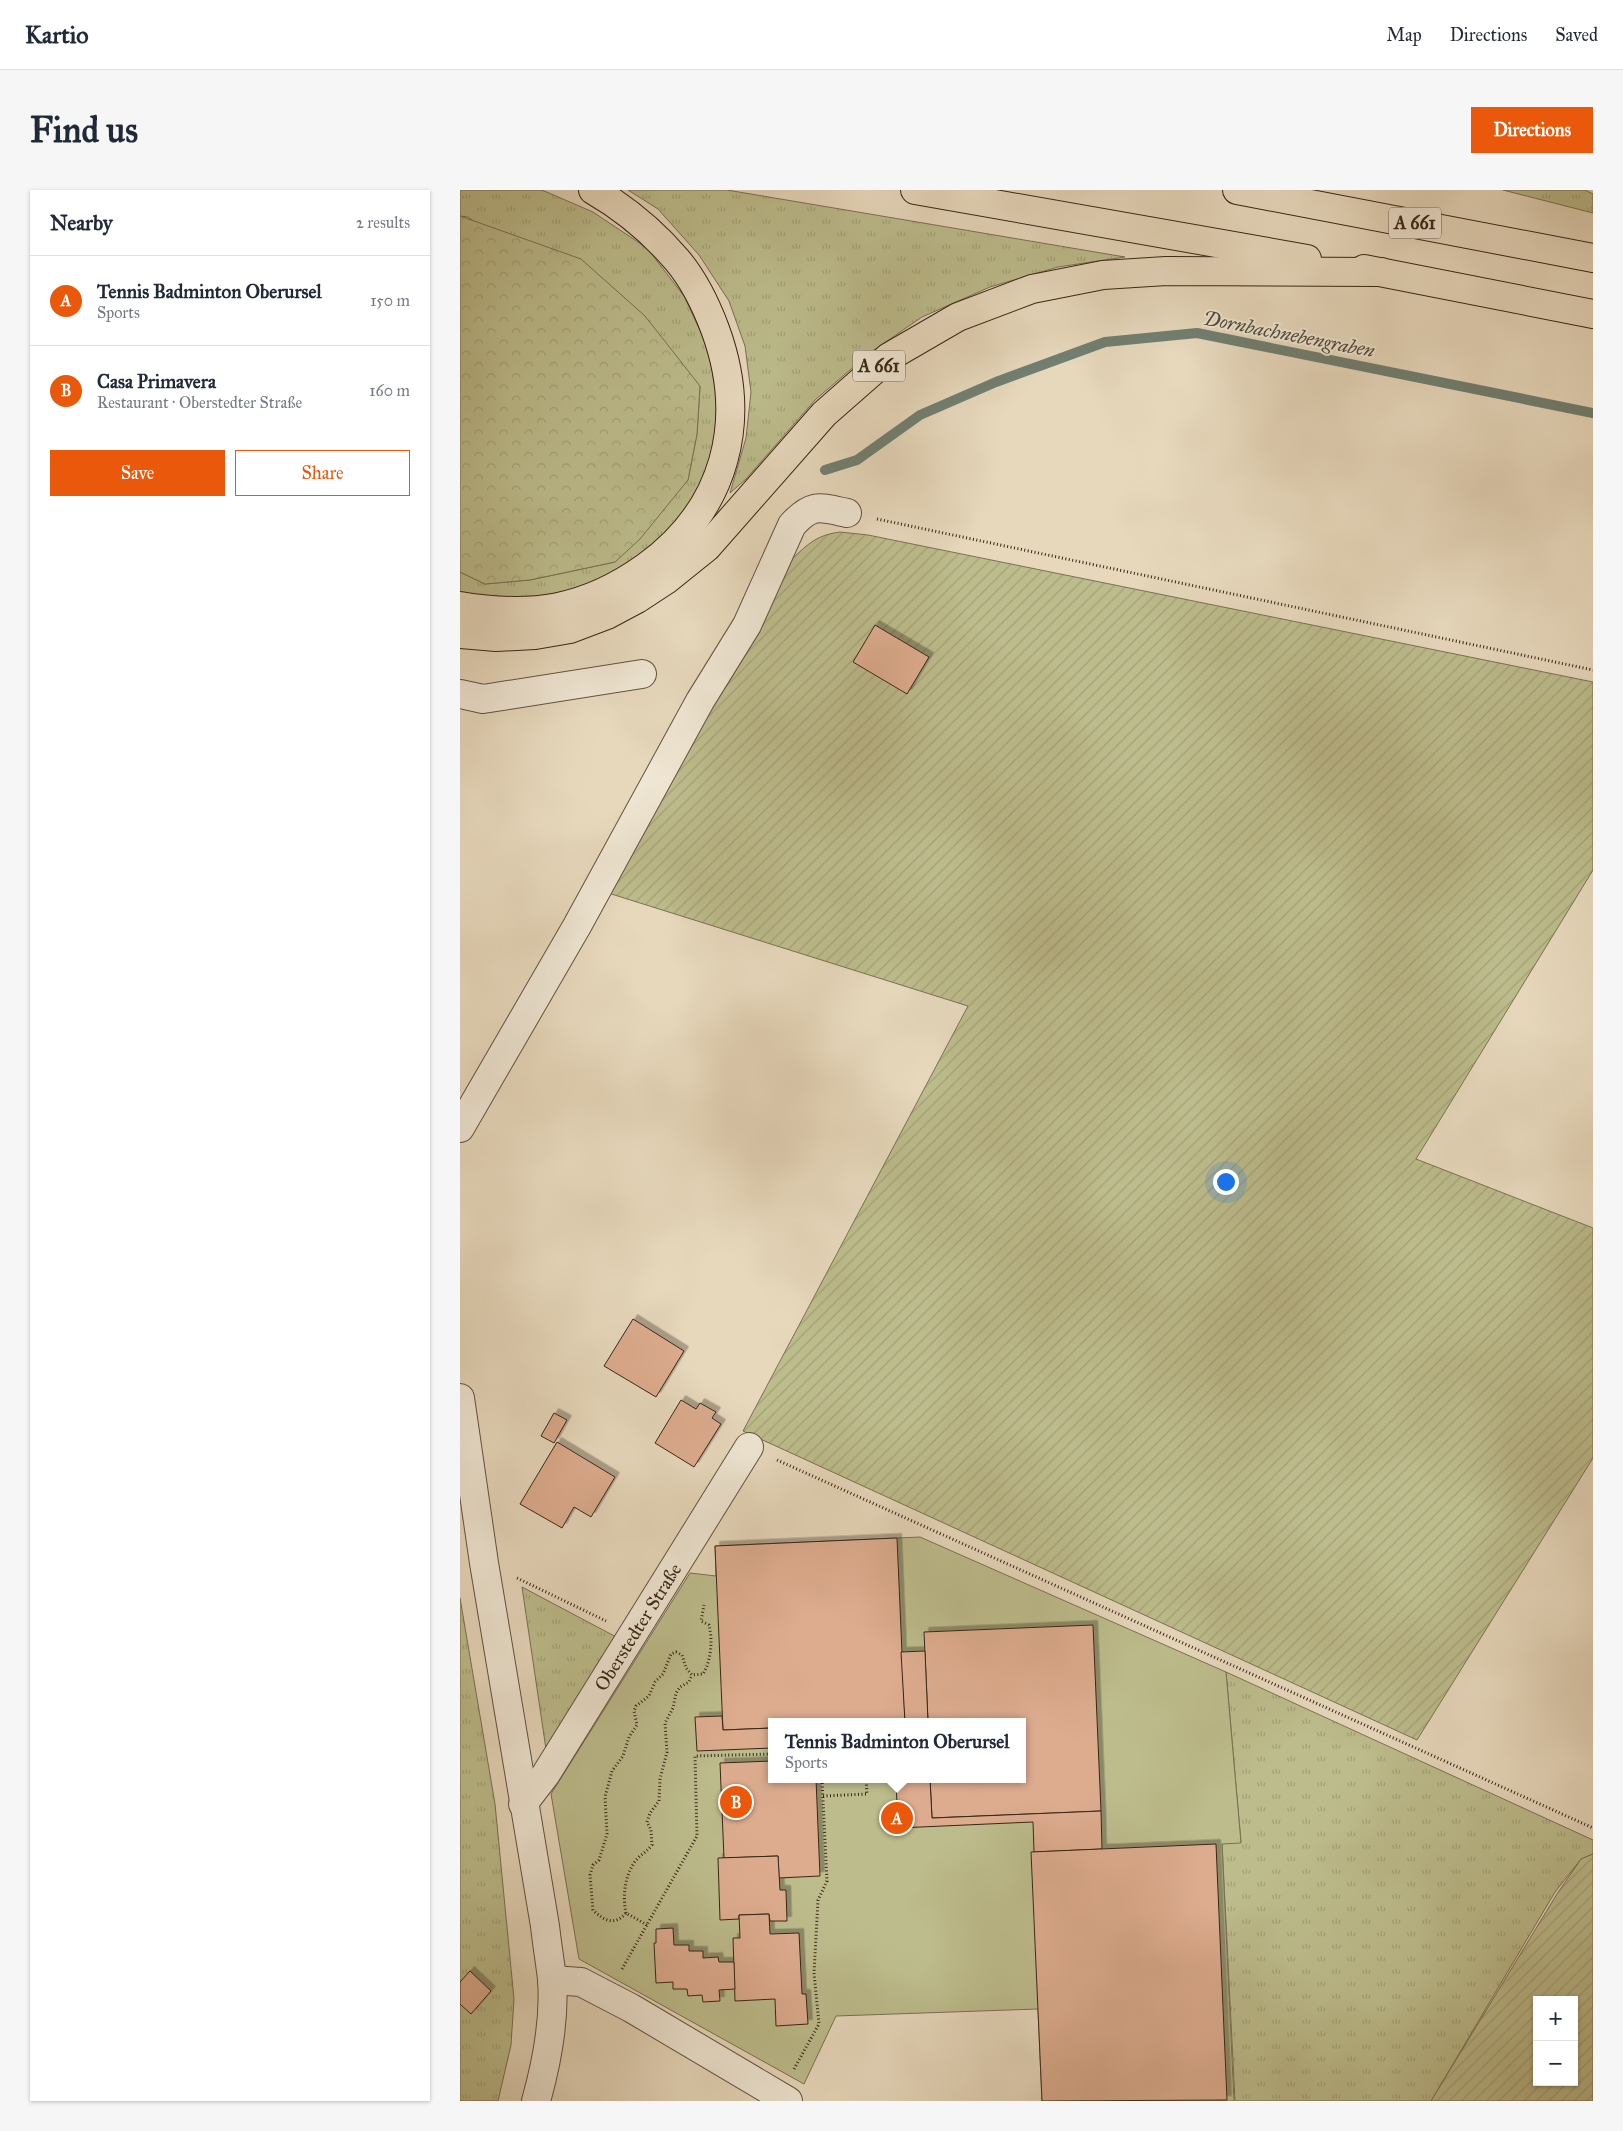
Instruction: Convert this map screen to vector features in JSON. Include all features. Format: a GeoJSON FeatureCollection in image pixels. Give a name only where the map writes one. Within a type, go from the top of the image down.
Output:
{"type":"FeatureCollection","features":[{"type":"Feature","properties":{"kind":"highway"},"geometry":{"type":"LineString","coordinates":[[460,606],[493,612],[538,611],[561,607],[595,597],[629,579],[660,557],[683,535],[704,507],[722,470],[728,441],[731,411],[730,381],[722,348],[710,316],[697,288],[678,261],[654,236],[593,190]]}},
{"type":"Feature","properties":{"kind":"highway","name":"A 661"},"geometry":{"type":"LineString","coordinates":[[915,190],[1381,272],[1593,314]]}},
{"type":"Feature","properties":{"kind":"highway","name":"A 661"},"geometry":{"type":"LineString","coordinates":[[1237,190],[1593,258]]}},
{"type":"Feature","properties":{"kind":"highway","name":"A 661"},"geometry":{"type":"LineString","coordinates":[[460,634],[535,635],[570,629],[607,615],[637,599],[666,580],[707,547],[824,414],[889,358],[958,317],[1032,289],[1103,275],[1166,272],[1381,272]]}},
{"type":"Feature","properties":{"kind":"street"},"geometry":{"type":"LineString","coordinates":[[460,1128],[577,926],[700,701],[747,625],[792,525],[804,512],[820,507],[847,513]]}},
{"type":"Feature","properties":{"kind":"street"},"geometry":{"type":"LineString","coordinates":[[460,694],[483,698],[642,674]]}},
{"type":"Feature","properties":{"kind":"street"},"geometry":{"type":"LineString","coordinates":[[460,1398],[484,1563],[545,1926],[552,1980],[552,2008],[547,2054],[536,2101]]}},
{"type":"Feature","properties":{"kind":"street","name":"Oberstedter Straße"},"geometry":{"type":"LineString","coordinates":[[523,1804],[546,1774],[749,1448]]}},
{"type":"Feature","properties":{"kind":"street"},"geometry":{"type":"LineString","coordinates":[[552,1980],[581,1982],[631,2008],[784,2098]]}},
{"type":"Feature","properties":{"kind":"path"},"geometry":{"type":"LineString","coordinates":[[847,513],[1593,670]]}},
{"type":"Feature","properties":{"kind":"path"},"geometry":{"type":"LineString","coordinates":[[749,1448],[1593,1828]]}},
{"type":"Feature","properties":{"kind":"path"},"geometry":{"type":"LineString","coordinates":[[484,1563],[634,1634]]}},
{"type":"Feature","properties":{"kind":"path"},"geometry":{"type":"LineString","coordinates":[[692,1675],[703,1674],[708,1666],[711,1631],[709,1625],[701,1621],[704,1605]]}},
{"type":"Feature","properties":{"kind":"path"},"geometry":{"type":"LineString","coordinates":[[676,1652],[682,1655],[686,1668],[692,1675],[689,1682],[676,1693],[673,1708],[665,1723],[667,1752],[660,1779],[659,1801],[650,1813],[647,1822],[651,1830],[652,1845],[634,1863],[626,1881],[624,1897],[626,1913],[620,1920],[612,1922],[601,1918],[593,1910],[590,1875],[593,1865],[599,1860],[607,1834],[605,1797],[612,1771],[623,1756],[629,1737],[637,1725],[634,1711],[636,1706],[649,1696],[655,1682],[663,1674],[671,1654],[676,1652]]}},
{"type":"Feature","properties":{"kind":"path"},"geometry":{"type":"LineString","coordinates":[[607,1996],[697,1836],[695,1756],[768,1754]]}},
{"type":"Feature","properties":{"kind":"path"},"geometry":{"type":"LineString","coordinates":[[784,2098],[819,2024],[814,1973],[818,1900],[828,1881],[822,1783]]}},
{"type":"Feature","properties":{"kind":"path"},"geometry":{"type":"LineString","coordinates":[[823,1796],[867,1794],[866,1783]]}},
{"type":"Feature","properties":{"kind":"path"},"geometry":{"type":"LineString","coordinates":[[626,1913],[647,1925]]}},
{"type":"Feature","properties":{"kind":"green space"},"geometry":{"type":"Polygon","coordinates":[[[460,190],[542,190],[593,212],[647,248],[684,296],[709,350],[719,412],[709,464],[688,514],[608,583],[541,605],[460,597],[460,572],[485,584],[530,580],[615,562],[688,480],[697,434],[700,386],[468,217],[460,216],[460,190]]]}},
{"type":"Feature","properties":{"kind":"green space"},"geometry":{"type":"Polygon","coordinates":[[[628,190],[727,190],[1125,257],[1058,267],[990,287],[922,317],[871,352],[815,400],[746,479],[730,493],[746,438],[751,392],[745,346],[729,301],[699,255],[658,209],[628,190]]]}},
{"type":"Feature","properties":{"kind":"green space"},"geometry":{"type":"Polygon","coordinates":[[[1503,190],[1585,190],[1593,194],[1593,213],[1503,190]]]}},
{"type":"Feature","properties":{"kind":"green space"},"geometry":{"type":"Polygon","coordinates":[[[460,216],[581,259],[645,316],[700,386],[697,434],[688,480],[640,539],[615,562],[530,580],[485,584],[460,572],[460,216]]]}},
{"type":"Feature","properties":{"kind":"green space"},"geometry":{"type":"Polygon","coordinates":[[[840,532],[868,535],[1593,682],[1593,870],[1416,1159],[1593,1228],[1593,1458],[1417,1740],[743,1431],[968,1006],[605,892],[792,559],[803,548],[819,538],[840,532]]]}},
{"type":"Feature","properties":{"kind":"green space"},"geometry":{"type":"Polygon","coordinates":[[[920,1537],[1226,1672],[1241,1843],[1222,1844],[1234,2101],[1042,2101],[1038,2009],[836,2016],[804,2084],[579,1959],[551,1794],[690,1573],[716,1576],[715,1546],[920,1537]]]}},
{"type":"Feature","properties":{"kind":"green space"},"geometry":{"type":"Polygon","coordinates":[[[522,1587],[620,1639],[547,1756],[522,1587]]]}},
{"type":"Feature","properties":{"kind":"green space"},"geometry":{"type":"Polygon","coordinates":[[[460,1598],[495,1804],[514,1999],[511,2045],[498,2101],[460,2101],[460,1598]]]}},
{"type":"Feature","properties":{"kind":"green space"},"geometry":{"type":"Polygon","coordinates":[[[1226,1672],[1593,1840],[1593,1854],[1581,1859],[1555,1892],[1431,2101],[1235,2101],[1222,1843],[1241,1842],[1226,1672]]]}},
{"type":"Feature","properties":{"kind":"green space"},"geometry":{"type":"Polygon","coordinates":[[[1593,1854],[1593,2101],[1431,2101],[1557,1894],[1581,1859],[1593,1854]]]}},
{"type":"Feature","properties":{"kind":"building"},"geometry":{"type":"Polygon","coordinates":[[[875,625],[929,657],[907,694],[853,662],[875,625]]]}},
{"type":"Feature","properties":{"kind":"building"},"geometry":{"type":"Polygon","coordinates":[[[633,1319],[684,1351],[656,1397],[604,1366],[633,1319]]]}},
{"type":"Feature","properties":{"kind":"building"},"geometry":{"type":"Polygon","coordinates":[[[681,1400],[696,1409],[700,1403],[716,1412],[712,1418],[721,1424],[694,1467],[655,1443],[681,1400]]]}},
{"type":"Feature","properties":{"kind":"building"},"geometry":{"type":"Polygon","coordinates":[[[554,1413],[567,1420],[554,1443],[541,1436],[554,1413]]]}},
{"type":"Feature","properties":{"kind":"building"},"geometry":{"type":"Polygon","coordinates":[[[557,1442],[615,1477],[591,1517],[574,1507],[562,1528],[520,1504],[557,1442]]]}},
{"type":"Feature","properties":{"kind":"building"},"geometry":{"type":"Polygon","coordinates":[[[897,1538],[905,1718],[768,1718],[768,1728],[723,1730],[715,1546],[897,1538]]]}},
{"type":"Feature","properties":{"kind":"building"},"geometry":{"type":"Polygon","coordinates":[[[1093,1625],[1101,1811],[932,1818],[930,1783],[1026,1783],[1026,1718],[928,1718],[924,1632],[1093,1625]]]}},
{"type":"Feature","properties":{"kind":"building"},"geometry":{"type":"Polygon","coordinates":[[[925,1651],[928,1718],[905,1718],[901,1652],[925,1651]]]}},
{"type":"Feature","properties":{"kind":"building"},"geometry":{"type":"Polygon","coordinates":[[[722,1716],[723,1730],[768,1728],[768,1748],[697,1751],[695,1717],[722,1716]]]}},
{"type":"Feature","properties":{"kind":"building"},"geometry":{"type":"Polygon","coordinates":[[[768,1761],[768,1783],[816,1783],[820,1876],[779,1878],[778,1856],[724,1858],[720,1763],[768,1761]]]}},
{"type":"Feature","properties":{"kind":"building"},"geometry":{"type":"Polygon","coordinates":[[[896,1783],[930,1783],[932,1818],[1101,1811],[1102,1849],[1034,1852],[1033,1822],[898,1828],[896,1783]]]}},
{"type":"Feature","properties":{"kind":"building"},"geometry":{"type":"Polygon","coordinates":[[[1216,1844],[1227,2100],[1042,2101],[1031,1852],[1216,1844]]]}},
{"type":"Feature","properties":{"kind":"building"},"geometry":{"type":"Polygon","coordinates":[[[778,1856],[780,1890],[786,1890],[787,1921],[770,1921],[769,1914],[739,1915],[739,1919],[720,1920],[718,1858],[778,1856]]]}},
{"type":"Feature","properties":{"kind":"building"},"geometry":{"type":"Polygon","coordinates":[[[769,1914],[770,1934],[799,1933],[802,1994],[806,1994],[808,2024],[776,2026],[775,1999],[735,2001],[733,1938],[740,1938],[739,1915],[769,1914]]]}},
{"type":"Feature","properties":{"kind":"building"},"geometry":{"type":"Polygon","coordinates":[[[673,1928],[674,1945],[689,1945],[689,1951],[703,1951],[703,1958],[718,1957],[719,1962],[734,1962],[735,1989],[719,1990],[720,2001],[703,2002],[702,1995],[688,1996],[687,1989],[673,1989],[673,1982],[656,1983],[654,1943],[656,1943],[656,1929],[673,1928]]]}},
{"type":"Feature","properties":{"kind":"building"},"geometry":{"type":"Polygon","coordinates":[[[470,1971],[491,1991],[471,2014],[460,2004],[460,1982],[470,1971]]]}},
{"type":"Feature","properties":{"kind":"waterway","name":"Dornbachnebengraben"},"geometry":{"type":"LineString","coordinates":[[825,470],[857,460],[920,415],[996,382],[1105,342],[1197,333],[1593,413]]}},
{"type":"Feature","properties":{"kind":"place","name":"Casa Primavera"},"geometry":{"type":"Point","coordinates":[736,1802]}},
{"type":"Feature","properties":{"kind":"place","name":"Tennis Badminton Oberursel"},"geometry":{"type":"Point","coordinates":[897,1818]}}]}
